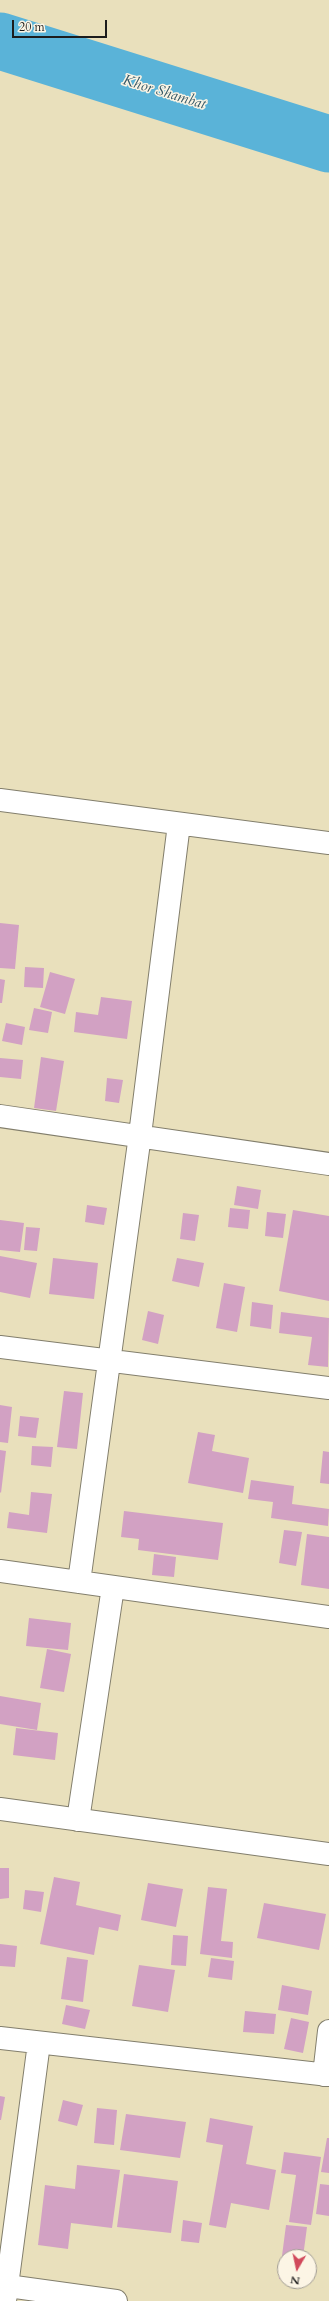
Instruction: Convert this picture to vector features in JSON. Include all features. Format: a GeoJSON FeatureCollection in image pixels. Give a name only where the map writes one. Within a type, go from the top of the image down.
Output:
{"type":"FeatureCollection","features":[{"type":"Feature","properties":{"kind":"street"},"geometry":{"type":"LineString","coordinates":[[0,800],[329,843]]}},
{"type":"Feature","properties":{"kind":"street"},"geometry":{"type":"LineString","coordinates":[[79,1582],[140,1135],[179,824]]}},
{"type":"Feature","properties":{"kind":"street"},"geometry":{"type":"LineString","coordinates":[[0,1116],[140,1135],[329,1164]]}},
{"type":"Feature","properties":{"kind":"street"},"geometry":{"type":"LineString","coordinates":[[0,1347],[329,1388]]}},
{"type":"Feature","properties":{"kind":"street"},"geometry":{"type":"LineString","coordinates":[[0,1571],[329,1617]]}},
{"type":"Feature","properties":{"kind":"street"},"geometry":{"type":"LineString","coordinates":[[78,1820],[113,1587]]}},
{"type":"Feature","properties":{"kind":"street"},"geometry":{"type":"LineString","coordinates":[[0,1809],[329,1854]]}},
{"type":"Feature","properties":{"kind":"street"},"geometry":{"type":"LineString","coordinates":[[0,2038],[327,2075],[329,2031]]}},
{"type":"Feature","properties":{"kind":"street"},"geometry":{"type":"LineString","coordinates":[[39,2043],[4,2290],[116,2301]]}},
{"type":"Feature","properties":{"kind":"building"},"geometry":{"type":"Polygon","coordinates":[[[0,923],[19,925],[15,969],[0,968],[0,923]]]}},
{"type":"Feature","properties":{"kind":"building"},"geometry":{"type":"Polygon","coordinates":[[[25,967],[44,968],[43,988],[24,987],[25,967]]]}},
{"type":"Feature","properties":{"kind":"building"},"geometry":{"type":"Polygon","coordinates":[[[50,972],[75,979],[65,1014],[40,1007],[50,972]]]}},
{"type":"Feature","properties":{"kind":"building"},"geometry":{"type":"Polygon","coordinates":[[[0,979],[5,980],[2,1003],[0,1003],[0,979]]]}},
{"type":"Feature","properties":{"kind":"building"},"geometry":{"type":"Polygon","coordinates":[[[101,997],[132,1001],[127,1039],[74,1032],[76,1012],[98,1015],[101,997]]]}},
{"type":"Feature","properties":{"kind":"building"},"geometry":{"type":"Polygon","coordinates":[[[34,1008],[52,1012],[48,1033],[29,1030],[34,1008]]]}},
{"type":"Feature","properties":{"kind":"building"},"geometry":{"type":"Polygon","coordinates":[[[6,1023],[25,1027],[22,1045],[2,1041],[6,1023]]]}},
{"type":"Feature","properties":{"kind":"building"},"geometry":{"type":"Polygon","coordinates":[[[41,1057],[64,1061],[56,1111],[34,1108],[41,1057]]]}},
{"type":"Feature","properties":{"kind":"building"},"geometry":{"type":"Polygon","coordinates":[[[0,1058],[23,1060],[21,1079],[0,1077],[0,1058]]]}},
{"type":"Feature","properties":{"kind":"building"},"geometry":{"type":"Polygon","coordinates":[[[107,1078],[123,1080],[119,1103],[105,1101],[107,1078]]]}},
{"type":"Feature","properties":{"kind":"building"},"geometry":{"type":"Polygon","coordinates":[[[237,1186],[261,1190],[258,1209],[234,1205],[237,1186]]]}},
{"type":"Feature","properties":{"kind":"building"},"geometry":{"type":"Polygon","coordinates":[[[87,1205],[107,1208],[104,1225],[85,1222],[87,1205]]]}},
{"type":"Feature","properties":{"kind":"building"},"geometry":{"type":"Polygon","coordinates":[[[230,1208],[250,1210],[248,1229],[228,1227],[230,1208]]]}},
{"type":"Feature","properties":{"kind":"building"},"geometry":{"type":"Polygon","coordinates":[[[293,1210],[329,1216],[329,1301],[279,1291],[293,1210]]]}},
{"type":"Feature","properties":{"kind":"building"},"geometry":{"type":"Polygon","coordinates":[[[267,1212],[286,1214],[283,1238],[265,1236],[267,1212]]]}},
{"type":"Feature","properties":{"kind":"building"},"geometry":{"type":"Polygon","coordinates":[[[183,1213],[199,1215],[195,1241],[180,1239],[183,1213]]]}},
{"type":"Feature","properties":{"kind":"building"},"geometry":{"type":"Polygon","coordinates":[[[0,1220],[24,1223],[20,1252],[0,1250],[0,1220]]]}},
{"type":"Feature","properties":{"kind":"building"},"geometry":{"type":"Polygon","coordinates":[[[26,1227],[40,1228],[37,1251],[24,1250],[26,1227]]]}},
{"type":"Feature","properties":{"kind":"building"},"geometry":{"type":"Polygon","coordinates":[[[0,1256],[37,1263],[30,1298],[0,1292],[0,1256]]]}},
{"type":"Feature","properties":{"kind":"building"},"geometry":{"type":"Polygon","coordinates":[[[53,1258],[98,1263],[94,1299],[49,1294],[53,1258]]]}},
{"type":"Feature","properties":{"kind":"building"},"geometry":{"type":"Polygon","coordinates":[[[177,1258],[204,1263],[199,1287],[172,1281],[177,1258]]]}},
{"type":"Feature","properties":{"kind":"building"},"geometry":{"type":"Polygon","coordinates":[[[224,1283],[245,1287],[237,1332],[216,1328],[224,1283]]]}},
{"type":"Feature","properties":{"kind":"building"},"geometry":{"type":"Polygon","coordinates":[[[252,1302],[273,1305],[271,1329],[250,1326],[252,1302]]]}},
{"type":"Feature","properties":{"kind":"building"},"geometry":{"type":"Polygon","coordinates":[[[148,1311],[164,1315],[158,1344],[142,1340],[148,1311]]]}},
{"type":"Feature","properties":{"kind":"building"},"geometry":{"type":"Polygon","coordinates":[[[281,1312],[329,1318],[328,1367],[308,1365],[312,1337],[279,1333],[281,1312]]]}},
{"type":"Feature","properties":{"kind":"building"},"geometry":{"type":"Polygon","coordinates":[[[64,1391],[83,1393],[77,1449],[57,1447],[64,1391]]]}},
{"type":"Feature","properties":{"kind":"building"},"geometry":{"type":"Polygon","coordinates":[[[0,1405],[12,1407],[8,1443],[0,1442],[0,1405]]]}},
{"type":"Feature","properties":{"kind":"building"},"geometry":{"type":"Polygon","coordinates":[[[20,1416],[39,1418],[36,1438],[18,1436],[20,1416]]]}},
{"type":"Feature","properties":{"kind":"building"},"geometry":{"type":"Polygon","coordinates":[[[198,1432],[215,1435],[212,1451],[249,1458],[243,1493],[188,1483],[198,1432]]]}},
{"type":"Feature","properties":{"kind":"building"},"geometry":{"type":"Polygon","coordinates":[[[32,1446],[53,1447],[51,1467],[31,1465],[32,1446]]]}},
{"type":"Feature","properties":{"kind":"building"},"geometry":{"type":"Polygon","coordinates":[[[0,1450],[6,1451],[1,1493],[0,1492],[0,1450]]]}},
{"type":"Feature","properties":{"kind":"building"},"geometry":{"type":"Polygon","coordinates":[[[323,1451],[329,1452],[329,1484],[320,1483],[323,1451]]]}},
{"type":"Feature","properties":{"kind":"building"},"geometry":{"type":"Polygon","coordinates":[[[251,1480],[294,1486],[292,1504],[329,1509],[328,1526],[271,1518],[273,1502],[248,1499],[251,1480]]]}},
{"type":"Feature","properties":{"kind":"building"},"geometry":{"type":"Polygon","coordinates":[[[31,1492],[52,1494],[47,1533],[7,1528],[9,1512],[29,1515],[31,1492]]]}},
{"type":"Feature","properties":{"kind":"building"},"geometry":{"type":"Polygon","coordinates":[[[124,1511],[223,1523],[218,1560],[138,1550],[139,1539],[121,1537],[124,1511]]]}},
{"type":"Feature","properties":{"kind":"building"},"geometry":{"type":"Polygon","coordinates":[[[284,1530],[302,1532],[296,1566],[279,1563],[284,1530]]]}},
{"type":"Feature","properties":{"kind":"building"},"geometry":{"type":"Polygon","coordinates":[[[307,1534],[329,1537],[329,1589],[301,1585],[307,1534]]]}},
{"type":"Feature","properties":{"kind":"building"},"geometry":{"type":"Polygon","coordinates":[[[154,1554],[176,1557],[174,1577],[152,1575],[154,1554]]]}},
{"type":"Feature","properties":{"kind":"building"},"geometry":{"type":"Polygon","coordinates":[[[29,1618],[71,1623],[68,1650],[26,1646],[29,1618]]]}},
{"type":"Feature","properties":{"kind":"building"},"geometry":{"type":"Polygon","coordinates":[[[47,1649],[71,1654],[64,1692],[40,1688],[47,1649]]]}},
{"type":"Feature","properties":{"kind":"building"},"geometry":{"type":"Polygon","coordinates":[[[0,1696],[41,1703],[37,1730],[0,1724],[0,1696]]]}},
{"type":"Feature","properties":{"kind":"building"},"geometry":{"type":"Polygon","coordinates":[[[16,1728],[58,1733],[55,1760],[13,1755],[16,1728]]]}},
{"type":"Feature","properties":{"kind":"building"},"geometry":{"type":"Polygon","coordinates":[[[0,1868],[9,1868],[9,1898],[0,1899],[0,1868]]]}},
{"type":"Feature","properties":{"kind":"building"},"geometry":{"type":"Polygon","coordinates":[[[54,1877],[80,1882],[76,1905],[121,1915],[118,1931],[99,1927],[94,1955],[40,1944],[54,1877]]]}},
{"type":"Feature","properties":{"kind":"building"},"geometry":{"type":"Polygon","coordinates":[[[148,1883],[183,1889],[176,1927],[141,1920],[148,1883]]]}},
{"type":"Feature","properties":{"kind":"building"},"geometry":{"type":"Polygon","coordinates":[[[208,1887],[227,1889],[221,1941],[233,1942],[232,1958],[200,1954],[208,1887]]]}},
{"type":"Feature","properties":{"kind":"building"},"geometry":{"type":"Polygon","coordinates":[[[25,1890],[44,1892],[41,1912],[23,1909],[25,1890]]]}},
{"type":"Feature","properties":{"kind":"building"},"geometry":{"type":"Polygon","coordinates":[[[264,1903],[326,1914],[319,1950],[257,1938],[264,1903]]]}},
{"type":"Feature","properties":{"kind":"building"},"geometry":{"type":"Polygon","coordinates":[[[173,1935],[188,1936],[186,1966],[171,1965],[173,1935]]]}},
{"type":"Feature","properties":{"kind":"building"},"geometry":{"type":"Polygon","coordinates":[[[0,1944],[17,1946],[15,1967],[0,1966],[0,1944]]]}},
{"type":"Feature","properties":{"kind":"building"},"geometry":{"type":"Polygon","coordinates":[[[67,1957],[88,1960],[83,2002],[61,1999],[67,1957]]]}},
{"type":"Feature","properties":{"kind":"building"},"geometry":{"type":"Polygon","coordinates":[[[211,1958],[234,1961],[232,1980],[208,1977],[211,1958]]]}},
{"type":"Feature","properties":{"kind":"building"},"geometry":{"type":"Polygon","coordinates":[[[139,1965],[175,1970],[168,2012],[132,2006],[139,1965]]]}},
{"type":"Feature","properties":{"kind":"building"},"geometry":{"type":"Polygon","coordinates":[[[282,1985],[312,1991],[308,2015],[278,2010],[282,1985]]]}},
{"type":"Feature","properties":{"kind":"building"},"geometry":{"type":"Polygon","coordinates":[[[66,2005],[90,2010],[85,2029],[62,2024],[66,2005]]]}},
{"type":"Feature","properties":{"kind":"building"},"geometry":{"type":"Polygon","coordinates":[[[245,2011],[276,2014],[274,2034],[243,2032],[245,2011]]]}},
{"type":"Feature","properties":{"kind":"building"},"geometry":{"type":"Polygon","coordinates":[[[291,2018],[309,2022],[303,2053],[284,2049],[291,2018]]]}},
{"type":"Feature","properties":{"kind":"building"},"geometry":{"type":"Polygon","coordinates":[[[0,2096],[5,2097],[1,2120],[0,2120],[0,2096]]]}},
{"type":"Feature","properties":{"kind":"building"},"geometry":{"type":"Polygon","coordinates":[[[63,2100],[83,2105],[77,2126],[58,2121],[63,2100]]]}},
{"type":"Feature","properties":{"kind":"building"},"geometry":{"type":"Polygon","coordinates":[[[97,2108],[117,2110],[114,2145],[94,2143],[97,2108]]]}},
{"type":"Feature","properties":{"kind":"building"},"geometry":{"type":"Polygon","coordinates":[[[126,2114],[186,2122],[180,2158],[120,2150],[126,2114]]]}},
{"type":"Feature","properties":{"kind":"building"},"geometry":{"type":"Polygon","coordinates":[[[210,2118],[253,2126],[246,2164],[276,2170],[269,2210],[231,2203],[226,2228],[209,2225],[223,2145],[206,2142],[210,2118]]]}},
{"type":"Feature","properties":{"kind":"building"},"geometry":{"type":"Polygon","coordinates":[[[327,2138],[329,2138],[329,2173],[321,2172],[327,2138]]]}},
{"type":"Feature","properties":{"kind":"building"},"geometry":{"type":"Polygon","coordinates":[[[284,2152],[321,2157],[311,2225],[289,2222],[296,2175],[281,2173],[284,2152]]]}},
{"type":"Feature","properties":{"kind":"building"},"geometry":{"type":"Polygon","coordinates":[[[77,2165],[120,2170],[112,2228],[71,2223],[68,2249],[38,2245],[45,2185],[75,2189],[77,2165]]]}},
{"type":"Feature","properties":{"kind":"building"},"geometry":{"type":"Polygon","coordinates":[[[124,2174],[178,2181],[171,2233],[117,2227],[124,2174]]]}},
{"type":"Feature","properties":{"kind":"building"},"geometry":{"type":"Polygon","coordinates":[[[320,2184],[329,2185],[329,2216],[316,2214],[320,2184]]]}},
{"type":"Feature","properties":{"kind":"building"},"geometry":{"type":"Polygon","coordinates":[[[183,2220],[202,2223],[199,2243],[181,2241],[183,2220]]]}},
{"type":"Feature","properties":{"kind":"building"},"geometry":{"type":"Polygon","coordinates":[[[286,2225],[307,2227],[304,2249],[283,2249],[286,2225]]]}},
{"type":"Feature","properties":{"kind":"waterway","name":"Khor Shambat"},"geometry":{"type":"LineString","coordinates":[[0,41],[329,144]]}}]}
